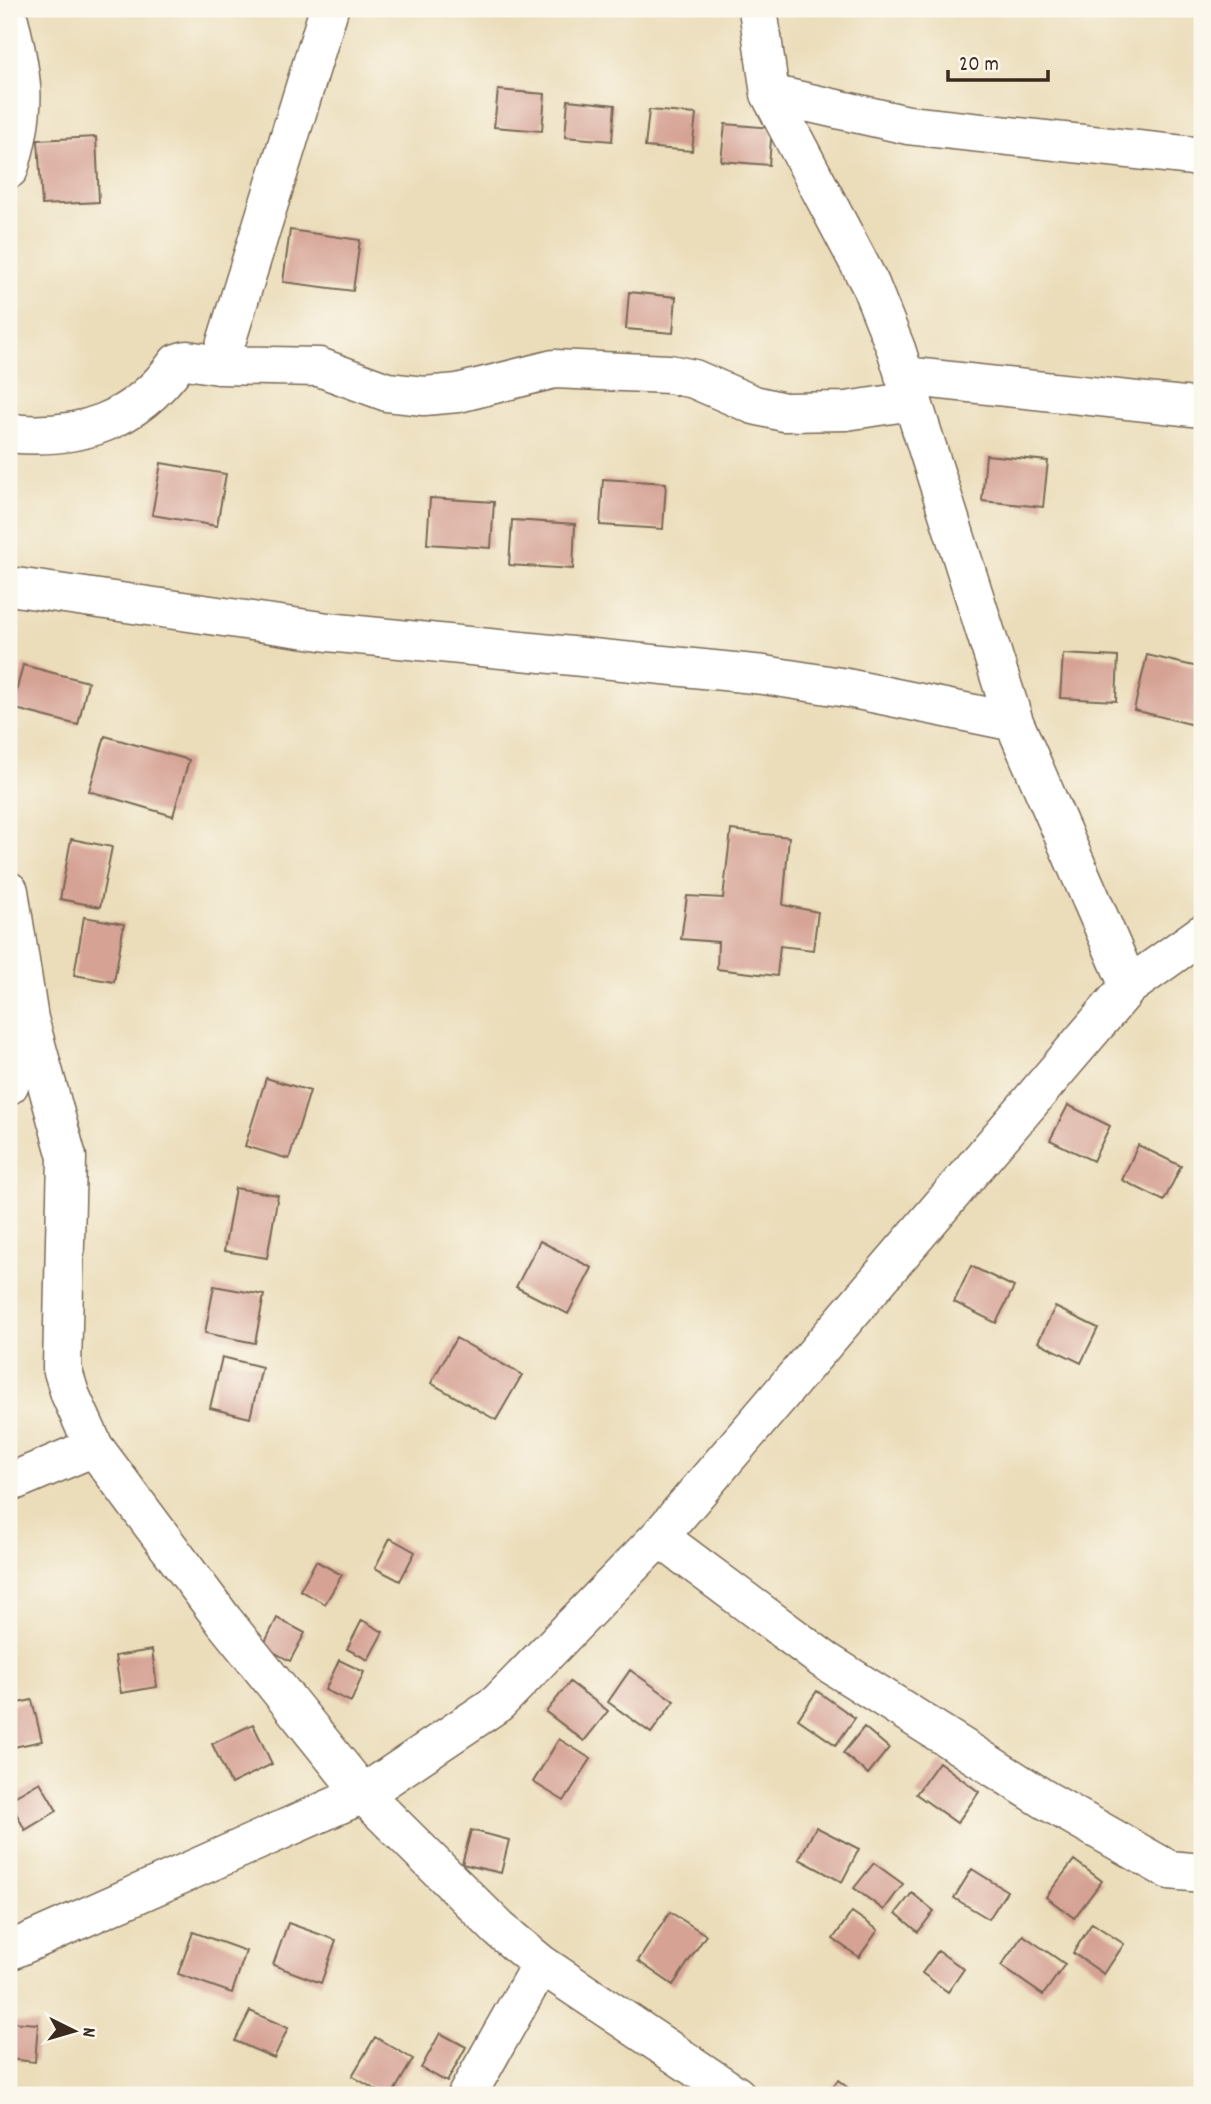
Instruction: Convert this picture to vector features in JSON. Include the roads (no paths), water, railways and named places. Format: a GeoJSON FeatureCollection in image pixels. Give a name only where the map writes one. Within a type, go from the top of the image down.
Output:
{"type":"FeatureCollection","features":[{"type":"Feature","properties":{"kind":"street"},"geometry":{"type":"LineString","coordinates":[[219,365],[329,9]]}},
{"type":"Feature","properties":{"kind":"street"},"geometry":{"type":"LineString","coordinates":[[758,9],[770,94],[870,284],[908,388],[1014,722],[1129,986]]}},
{"type":"Feature","properties":{"kind":"street"},"geometry":{"type":"LineString","coordinates":[[9,20],[22,73],[23,107],[9,169]]}},
{"type":"Feature","properties":{"kind":"street"},"geometry":{"type":"LineString","coordinates":[[770,94],[908,125],[1202,157]]}},
{"type":"Feature","properties":{"kind":"street"},"geometry":{"type":"LineString","coordinates":[[9,433],[44,436],[87,430],[134,409],[177,363],[187,360],[219,365],[319,368],[387,392],[424,396],[458,393],[554,369],[669,374],[694,379],[754,405],[784,412],[846,411],[908,388],[1202,408]]}},
{"type":"Feature","properties":{"kind":"street"},"geometry":{"type":"LineString","coordinates":[[9,586],[328,632],[764,675],[847,688],[1014,722]]}},
{"type":"Feature","properties":{"kind":"street"},"geometry":{"type":"LineString","coordinates":[[9,891],[33,1034],[67,1157],[62,1368],[70,1394],[94,1447],[224,1621],[363,1794],[499,1929],[541,1964],[736,2095]]}},
{"type":"Feature","properties":{"kind":"street"},"geometry":{"type":"LineString","coordinates":[[9,1951],[363,1794],[498,1703],[659,1537],[1129,986],[1202,934]]}},
{"type":"Feature","properties":{"kind":"street"},"geometry":{"type":"LineString","coordinates":[[9,1085],[33,1034]]}},
{"type":"Feature","properties":{"kind":"street"},"geometry":{"type":"LineString","coordinates":[[9,1483],[94,1447]]}},
{"type":"Feature","properties":{"kind":"street"},"geometry":{"type":"LineString","coordinates":[[659,1537],[824,1660],[1044,1799],[1169,1870],[1202,1873]]}},
{"type":"Feature","properties":{"kind":"street"},"geometry":{"type":"LineString","coordinates":[[467,2095],[541,1964]]}}]}
